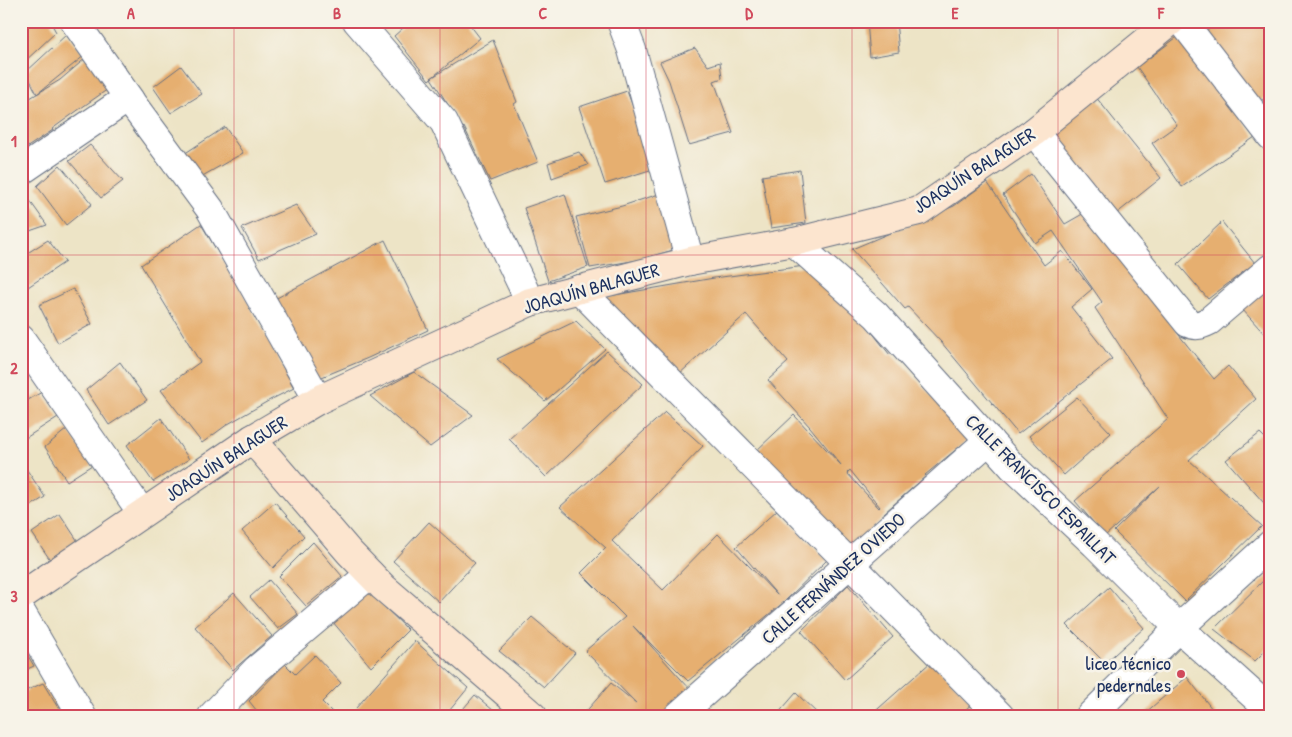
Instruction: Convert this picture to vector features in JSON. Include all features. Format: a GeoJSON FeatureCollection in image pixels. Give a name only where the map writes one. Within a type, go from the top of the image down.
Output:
{"type":"FeatureCollection","features":[{"type":"Feature","properties":{"kind":"main road","name":"JOAQUÍN BALAGUER"},"geometry":{"type":"LineString","coordinates":[[21,596],[252,439],[318,400],[530,302],[690,261],[794,242],[919,212],[1034,132],[1171,21]]}},
{"type":"Feature","properties":{"kind":"main road"},"geometry":{"type":"LineString","coordinates":[[252,439],[349,552],[383,587],[533,716]]}},
{"type":"Feature","properties":{"kind":"street"},"geometry":{"type":"LineString","coordinates":[[74,21],[210,209],[318,400]]}},
{"type":"Feature","properties":{"kind":"street"},"geometry":{"type":"LineString","coordinates":[[357,21],[444,122],[530,302]]}},
{"type":"Feature","properties":{"kind":"street"},"geometry":{"type":"LineString","coordinates":[[621,21],[632,50],[690,261]]}},
{"type":"Feature","properties":{"kind":"street"},"geometry":{"type":"LineString","coordinates":[[1182,21],[1271,136]]}},
{"type":"Feature","properties":{"kind":"street"},"geometry":{"type":"LineString","coordinates":[[21,171],[128,98],[130,100]]}},
{"type":"Feature","properties":{"kind":"street"},"geometry":{"type":"LineString","coordinates":[[1034,132],[1188,324],[1194,326],[1201,325],[1209,321],[1271,268]]}},
{"type":"Feature","properties":{"kind":"street","name":"CALLE FRANCISCO ESPAILLAT"},"geometry":{"type":"LineString","coordinates":[[794,242],[876,315],[1012,466],[1096,544],[1179,628],[1271,711]]}},
{"type":"Feature","properties":{"kind":"street"},"geometry":{"type":"LineString","coordinates":[[579,289],[1000,716]]}},
{"type":"Feature","properties":{"kind":"street"},"geometry":{"type":"LineString","coordinates":[[21,339],[142,513]]}},
{"type":"Feature","properties":{"kind":"street","name":"CALLE FERNÁNDEZ OVIEDO"},"geometry":{"type":"LineString","coordinates":[[678,716],[988,440]]}},
{"type":"Feature","properties":{"kind":"street"},"geometry":{"type":"LineString","coordinates":[[1090,716],[1179,628],[1271,544]]}},
{"type":"Feature","properties":{"kind":"street"},"geometry":{"type":"LineString","coordinates":[[212,716],[256,670],[370,574]]}},
{"type":"Feature","properties":{"kind":"street"},"geometry":{"type":"LineString","coordinates":[[21,612],[82,716]]}},
{"type":"Feature","properties":{"kind":"building"},"geometry":{"type":"Polygon","coordinates":[[[21,21],[50,21],[56,32],[21,65],[21,21]]]}},
{"type":"Feature","properties":{"kind":"building"},"geometry":{"type":"Polygon","coordinates":[[[411,21],[467,21],[480,38],[429,80],[394,36],[411,21]]]}},
{"type":"Feature","properties":{"kind":"building"},"geometry":{"type":"Polygon","coordinates":[[[867,21],[896,21],[899,52],[870,57],[867,21]]]}},
{"type":"Feature","properties":{"kind":"building"},"geometry":{"type":"Polygon","coordinates":[[[1190,21],[1271,21],[1271,94],[1255,105],[1190,21]]]}},
{"type":"Feature","properties":{"kind":"building"},"geometry":{"type":"Polygon","coordinates":[[[67,34],[85,55],[37,94],[26,72],[67,34]]]}},
{"type":"Feature","properties":{"kind":"building"},"geometry":{"type":"Polygon","coordinates":[[[1180,35],[1255,137],[1182,187],[1152,143],[1177,125],[1137,67],[1180,35]]]}},
{"type":"Feature","properties":{"kind":"building"},"geometry":{"type":"Polygon","coordinates":[[[493,40],[517,102],[514,104],[538,162],[490,181],[464,127],[431,78],[493,40]]]}},
{"type":"Feature","properties":{"kind":"building"},"geometry":{"type":"Polygon","coordinates":[[[695,48],[708,66],[720,62],[722,78],[714,81],[733,133],[689,145],[669,81],[660,62],[695,48]]]}},
{"type":"Feature","properties":{"kind":"building"},"geometry":{"type":"Polygon","coordinates":[[[87,57],[108,89],[26,148],[21,141],[21,100],[28,94],[30,98],[60,80],[87,57]]]}},
{"type":"Feature","properties":{"kind":"building"},"geometry":{"type":"Polygon","coordinates":[[[181,66],[202,94],[171,113],[153,87],[181,66]]]}},
{"type":"Feature","properties":{"kind":"building"},"geometry":{"type":"Polygon","coordinates":[[[627,91],[653,169],[605,184],[579,107],[627,91]]]}},
{"type":"Feature","properties":{"kind":"building"},"geometry":{"type":"Polygon","coordinates":[[[1095,96],[1161,178],[1116,214],[1051,137],[1095,96]]]}},
{"type":"Feature","properties":{"kind":"building"},"geometry":{"type":"Polygon","coordinates":[[[225,127],[243,153],[199,178],[184,154],[225,127]]]}},
{"type":"Feature","properties":{"kind":"building"},"geometry":{"type":"Polygon","coordinates":[[[90,145],[123,181],[101,198],[69,161],[90,145]]]}},
{"type":"Feature","properties":{"kind":"building"},"geometry":{"type":"Polygon","coordinates":[[[579,152],[588,165],[552,178],[548,163],[579,152]]]}},
{"type":"Feature","properties":{"kind":"building"},"geometry":{"type":"Polygon","coordinates":[[[60,165],[92,204],[66,225],[37,186],[60,165]]]}},
{"type":"Feature","properties":{"kind":"building"},"geometry":{"type":"Polygon","coordinates":[[[800,170],[806,223],[771,228],[762,176],[800,170]]]}},
{"type":"Feature","properties":{"kind":"building"},"geometry":{"type":"Polygon","coordinates":[[[1031,174],[1065,224],[1086,212],[1214,379],[1228,366],[1256,399],[1189,460],[1262,526],[1185,601],[1114,531],[1160,486],[1105,536],[1075,501],[1168,419],[1095,308],[1102,302],[1053,231],[1035,243],[1003,195],[1031,174]]]}},
{"type":"Feature","properties":{"kind":"building"},"geometry":{"type":"Polygon","coordinates":[[[987,182],[1044,265],[1062,251],[1092,289],[1071,307],[1112,359],[1018,434],[941,342],[908,307],[905,309],[852,249],[954,206],[987,182]]]}},
{"type":"Feature","properties":{"kind":"building"},"geometry":{"type":"Polygon","coordinates":[[[25,194],[47,225],[21,234],[21,197],[25,194]]]}},
{"type":"Feature","properties":{"kind":"building"},"geometry":{"type":"Polygon","coordinates":[[[565,194],[588,267],[548,281],[524,208],[565,194]]]}},
{"type":"Feature","properties":{"kind":"building"},"geometry":{"type":"Polygon","coordinates":[[[659,194],[677,249],[638,260],[590,268],[576,217],[622,206],[659,194]]]}},
{"type":"Feature","properties":{"kind":"building"},"geometry":{"type":"Polygon","coordinates":[[[296,205],[316,234],[259,259],[242,228],[296,205]]]}},
{"type":"Feature","properties":{"kind":"building"},"geometry":{"type":"Polygon","coordinates":[[[1222,222],[1255,263],[1208,299],[1178,264],[1222,222]]]}},
{"type":"Feature","properties":{"kind":"building"},"geometry":{"type":"Polygon","coordinates":[[[201,224],[235,278],[294,388],[228,424],[202,443],[161,390],[200,362],[141,265],[201,224]]]}},
{"type":"Feature","properties":{"kind":"building"},"geometry":{"type":"Polygon","coordinates":[[[48,240],[65,262],[25,289],[21,283],[21,257],[48,240]]]}},
{"type":"Feature","properties":{"kind":"building"},"geometry":{"type":"Polygon","coordinates":[[[385,240],[428,330],[317,379],[273,300],[385,240]]]}},
{"type":"Feature","properties":{"kind":"building"},"geometry":{"type":"Polygon","coordinates":[[[805,266],[852,307],[890,355],[892,353],[970,438],[925,475],[884,513],[886,514],[851,550],[755,452],[794,415],[841,465],[768,380],[788,362],[746,314],[678,375],[603,297],[714,278],[805,266]],[[850,470],[847,473],[880,507],[850,470]]]}},
{"type":"Feature","properties":{"kind":"building"},"geometry":{"type":"Polygon","coordinates":[[[1271,284],[1271,335],[1268,338],[1242,309],[1271,284]]]}},
{"type":"Feature","properties":{"kind":"building"},"geometry":{"type":"Polygon","coordinates":[[[73,289],[92,324],[58,343],[39,305],[73,289]]]}},
{"type":"Feature","properties":{"kind":"building"},"geometry":{"type":"Polygon","coordinates":[[[576,321],[605,349],[545,401],[497,359],[576,321]]]}},
{"type":"Feature","properties":{"kind":"building"},"geometry":{"type":"Polygon","coordinates":[[[607,351],[643,384],[546,477],[509,439],[607,351]]]}},
{"type":"Feature","properties":{"kind":"building"},"geometry":{"type":"Polygon","coordinates":[[[120,362],[147,400],[109,425],[86,390],[120,362]]]}},
{"type":"Feature","properties":{"kind":"building"},"geometry":{"type":"Polygon","coordinates":[[[414,372],[473,415],[430,447],[370,396],[414,372]]]}},
{"type":"Feature","properties":{"kind":"building"},"geometry":{"type":"Polygon","coordinates":[[[42,392],[58,417],[21,441],[21,404],[42,392]]]}},
{"type":"Feature","properties":{"kind":"building"},"geometry":{"type":"Polygon","coordinates":[[[1077,397],[1111,433],[1064,475],[1029,436],[1077,397]]]}},
{"type":"Feature","properties":{"kind":"building"},"geometry":{"type":"Polygon","coordinates":[[[665,412],[703,446],[612,541],[663,590],[718,534],[778,596],[736,547],[777,510],[827,560],[784,602],[688,681],[633,626],[690,689],[662,716],[582,716],[611,683],[636,703],[585,651],[625,617],[581,573],[606,548],[560,507],[665,412]]]}},
{"type":"Feature","properties":{"kind":"building"},"geometry":{"type":"Polygon","coordinates":[[[161,418],[189,459],[153,482],[127,445],[161,418]]]}},
{"type":"Feature","properties":{"kind":"building"},"geometry":{"type":"Polygon","coordinates":[[[67,429],[92,465],[67,481],[45,447],[67,429]]]}},
{"type":"Feature","properties":{"kind":"building"},"geometry":{"type":"Polygon","coordinates":[[[1260,433],[1271,444],[1271,511],[1226,460],[1260,433]]]}},
{"type":"Feature","properties":{"kind":"building"},"geometry":{"type":"Polygon","coordinates":[[[21,461],[45,497],[21,512],[21,461]]]}},
{"type":"Feature","properties":{"kind":"building"},"geometry":{"type":"Polygon","coordinates":[[[275,502],[304,536],[273,568],[242,531],[275,502]]]}},
{"type":"Feature","properties":{"kind":"building"},"geometry":{"type":"Polygon","coordinates":[[[60,514],[83,549],[55,567],[32,533],[60,514]]]}},
{"type":"Feature","properties":{"kind":"building"},"geometry":{"type":"Polygon","coordinates":[[[429,522],[475,563],[439,602],[393,561],[429,522]]]}},
{"type":"Feature","properties":{"kind":"building"},"geometry":{"type":"Polygon","coordinates":[[[313,542],[342,576],[306,606],[279,576],[313,542]]]}},
{"type":"Feature","properties":{"kind":"building"},"geometry":{"type":"Polygon","coordinates":[[[1267,577],[1271,581],[1271,645],[1255,661],[1214,629],[1267,577]]]}},
{"type":"Feature","properties":{"kind":"building"},"geometry":{"type":"Polygon","coordinates":[[[269,580],[298,614],[278,629],[250,597],[269,580]]]}},
{"type":"Feature","properties":{"kind":"building"},"geometry":{"type":"Polygon","coordinates":[[[848,585],[893,637],[845,680],[801,631],[848,585]]]}},
{"type":"Feature","properties":{"kind":"building"},"geometry":{"type":"Polygon","coordinates":[[[1109,587],[1144,628],[1105,663],[1067,625],[1109,587]]]}},
{"type":"Feature","properties":{"kind":"building"},"geometry":{"type":"Polygon","coordinates":[[[367,590],[408,630],[371,667],[332,621],[367,590]]]}},
{"type":"Feature","properties":{"kind":"building"},"geometry":{"type":"Polygon","coordinates":[[[234,593],[272,636],[233,670],[195,627],[234,593]]]}},
{"type":"Feature","properties":{"kind":"building"},"geometry":{"type":"Polygon","coordinates":[[[532,617],[575,653],[544,687],[499,651],[532,617]]]}},
{"type":"Feature","properties":{"kind":"building"},"geometry":{"type":"Polygon","coordinates":[[[415,641],[468,688],[445,716],[364,716],[356,708],[415,641]]]}},
{"type":"Feature","properties":{"kind":"building"},"geometry":{"type":"Polygon","coordinates":[[[21,644],[34,666],[21,672],[21,644]]]}},
{"type":"Feature","properties":{"kind":"building"},"geometry":{"type":"Polygon","coordinates":[[[315,655],[341,683],[322,702],[333,713],[330,716],[261,716],[249,701],[285,664],[295,674],[315,655]]]}},
{"type":"Feature","properties":{"kind":"building"},"geometry":{"type":"Polygon","coordinates":[[[932,661],[973,703],[958,716],[870,716],[932,661]]]}},
{"type":"Feature","properties":{"kind":"building"},"geometry":{"type":"Polygon","coordinates":[[[1187,677],[1216,714],[1213,716],[1147,716],[1145,713],[1187,677]]]}},
{"type":"Feature","properties":{"kind":"building"},"geometry":{"type":"Polygon","coordinates":[[[43,683],[63,716],[21,716],[21,693],[43,683]]]}},
{"type":"Feature","properties":{"kind":"building"},"geometry":{"type":"Polygon","coordinates":[[[796,693],[820,716],[776,716],[796,693]]]}},
{"type":"Feature","properties":{"kind":"building"},"geometry":{"type":"Polygon","coordinates":[[[475,695],[500,716],[457,716],[475,695]]]}},
{"type":"Feature","properties":{"kind":"place","name":"liceo técnico pedernales"},"geometry":{"type":"Point","coordinates":[1181,674]}}]}
